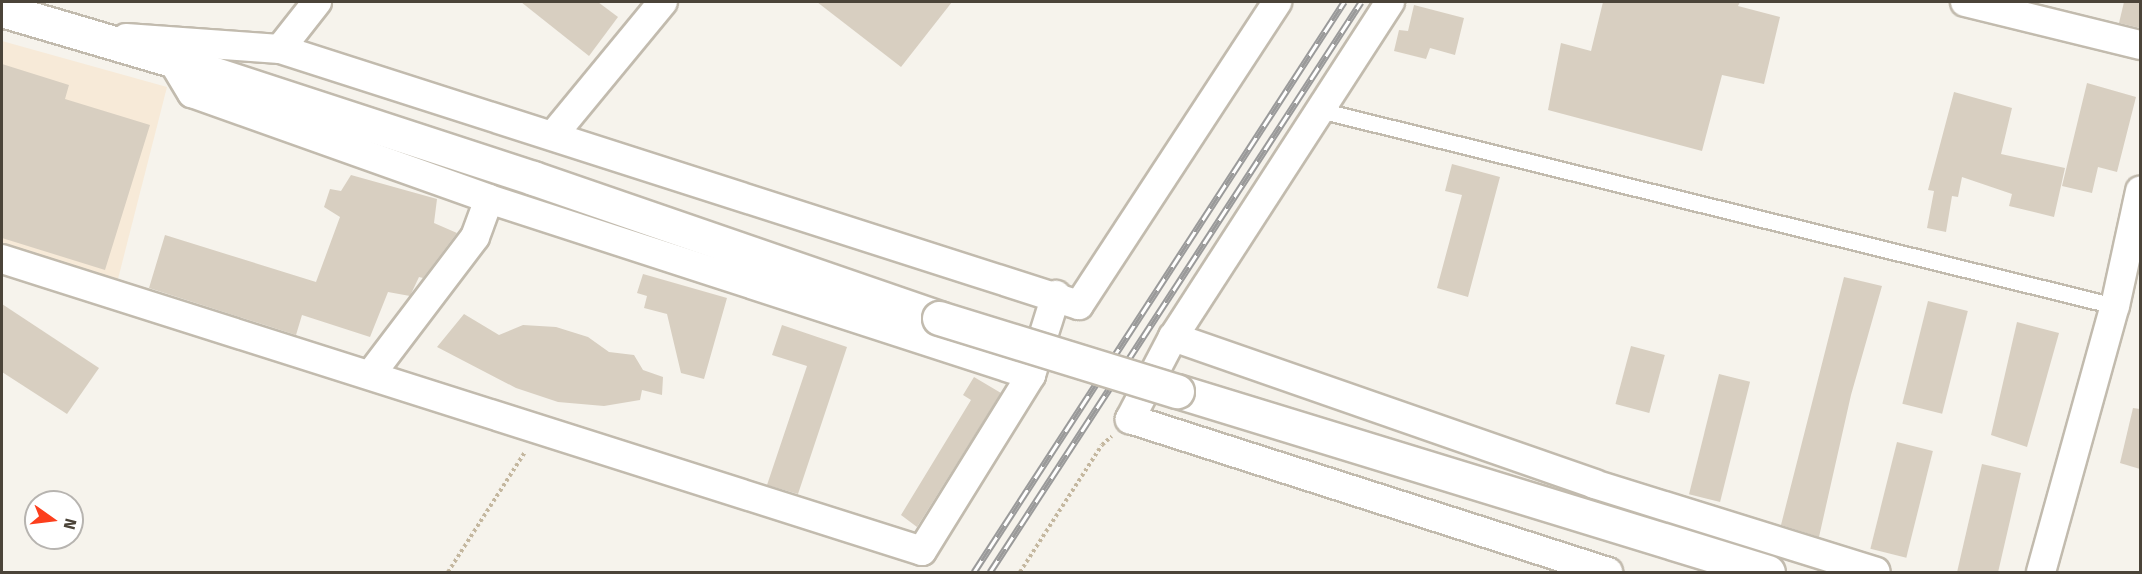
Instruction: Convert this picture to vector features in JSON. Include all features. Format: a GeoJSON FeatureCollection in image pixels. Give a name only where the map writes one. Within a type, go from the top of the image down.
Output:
{"type":"FeatureCollection","features":[{"type":"Feature","properties":{"kind":"street"},"geometry":{"type":"LineString","coordinates":[[280,49],[317,2]]}},
{"type":"Feature","properties":{"kind":"street"},"geometry":{"type":"LineString","coordinates":[[554,134],[663,2]]}},
{"type":"Feature","properties":{"kind":"street"},"geometry":{"type":"LineString","coordinates":[[91,35],[280,49],[554,134],[1056,295],[1079,305],[1277,2]]}},
{"type":"Feature","properties":{"kind":"street"},"geometry":{"type":"LineString","coordinates":[[1390,2],[1173,337],[1130,419],[1608,573]]}},
{"type":"Feature","properties":{"kind":"street"},"geometry":{"type":"LineString","coordinates":[[1965,2],[2140,45]]}},
{"type":"Feature","properties":{"kind":"street"},"geometry":{"type":"LineString","coordinates":[[21,10],[91,35],[533,178],[939,318],[1768,573]]}},
{"type":"Feature","properties":{"kind":"street"},"geometry":{"type":"LineString","coordinates":[[172,60],[192,93],[489,200],[1031,375]]}},
{"type":"Feature","properties":{"kind":"street"},"geometry":{"type":"LineString","coordinates":[[2041,573],[2115,306],[2140,191]]}},
{"type":"Feature","properties":{"kind":"street"},"geometry":{"type":"LineString","coordinates":[[371,374],[475,237],[489,200]]}},
{"type":"Feature","properties":{"kind":"street"},"geometry":{"type":"LineString","coordinates":[[2,258],[922,551],[1031,375],[1056,295]]}},
{"type":"Feature","properties":{"kind":"street"},"geometry":{"type":"LineString","coordinates":[[1173,337],[1594,484],[1875,573]]}},
{"type":"Feature","properties":{"kind":"lane"},"geometry":{"type":"LineString","coordinates":[[1319,110],[2115,306]]}},
{"type":"Feature","properties":{"kind":"path"},"geometry":{"type":"LineString","coordinates":[[1020,573],[1102,445],[1130,419]]}},
{"type":"Feature","properties":{"kind":"path"},"geometry":{"type":"LineString","coordinates":[[448,573],[540,428]]}},
{"type":"Feature","properties":{"kind":"shaded area"},"geometry":{"type":"Polygon","coordinates":[[[2,41],[167,87],[118,279],[2,243],[2,41]]]}},
{"type":"Feature","properties":{"kind":"building"},"geometry":{"type":"Polygon","coordinates":[[[521,2],[598,2],[618,17],[589,56],[521,2]]]}},
{"type":"Feature","properties":{"kind":"building"},"geometry":{"type":"Polygon","coordinates":[[[817,2],[952,2],[901,67],[817,2]]]}},
{"type":"Feature","properties":{"kind":"building"},"geometry":{"type":"Polygon","coordinates":[[[1603,2],[1740,2],[1738,6],[1780,17],[1764,84],[1722,75],[1702,151],[1548,110],[1561,43],[1591,51],[1603,2]]]}},
{"type":"Feature","properties":{"kind":"building"},"geometry":{"type":"Polygon","coordinates":[[[2124,2],[2140,2],[2140,28],[2119,23],[2124,2]]]}},
{"type":"Feature","properties":{"kind":"building"},"geometry":{"type":"Polygon","coordinates":[[[1414,5],[1464,18],[1455,55],[1430,48],[1426,59],[1394,51],[1399,30],[1408,31],[1414,5]]]}},
{"type":"Feature","properties":{"kind":"building"},"geometry":{"type":"Polygon","coordinates":[[[2,64],[69,85],[65,99],[150,125],[105,270],[2,238],[2,64]]]}},
{"type":"Feature","properties":{"kind":"building"},"geometry":{"type":"Polygon","coordinates":[[[2087,83],[2136,97],[2117,172],[2098,167],[2092,193],[2062,186],[2087,83]]]}},
{"type":"Feature","properties":{"kind":"building"},"geometry":{"type":"Polygon","coordinates":[[[1954,92],[2012,108],[2001,154],[2065,168],[2054,217],[2009,206],[2012,194],[1962,177],[1958,197],[1952,196],[1946,232],[1927,228],[1934,191],[1928,190],[1954,92]]]}},
{"type":"Feature","properties":{"kind":"building"},"geometry":{"type":"Polygon","coordinates":[[[1452,164],[1500,177],[1468,297],[1437,288],[1462,195],[1445,191],[1452,164]]]}},
{"type":"Feature","properties":{"kind":"building"},"geometry":{"type":"Polygon","coordinates":[[[351,175],[437,199],[434,223],[457,233],[423,278],[419,277],[410,296],[388,292],[370,337],[302,315],[296,335],[149,288],[165,235],[316,282],[340,217],[324,207],[330,189],[341,191],[351,175]]]}},
{"type":"Feature","properties":{"kind":"building"},"geometry":{"type":"Polygon","coordinates":[[[643,274],[727,298],[704,379],[681,373],[667,314],[644,308],[647,296],[637,293],[643,274]]]}},
{"type":"Feature","properties":{"kind":"building"},"geometry":{"type":"Polygon","coordinates":[[[1844,277],[1882,286],[1851,395],[1819,537],[1781,525],[1844,277]]]}},
{"type":"Feature","properties":{"kind":"building"},"geometry":{"type":"Polygon","coordinates":[[[1928,301],[1968,311],[1942,414],[1902,404],[1928,301]]]}},
{"type":"Feature","properties":{"kind":"building"},"geometry":{"type":"Polygon","coordinates":[[[2,304],[99,368],[67,414],[2,372],[2,304]]]}},
{"type":"Feature","properties":{"kind":"building"},"geometry":{"type":"Polygon","coordinates":[[[464,314],[499,335],[523,325],[556,327],[588,337],[609,352],[634,355],[643,370],[663,377],[662,395],[642,390],[640,400],[604,406],[558,402],[516,388],[437,347],[464,314]]]}},
{"type":"Feature","properties":{"kind":"building"},"geometry":{"type":"Polygon","coordinates":[[[2017,322],[2059,333],[2027,447],[1991,435],[2017,322]]]}},
{"type":"Feature","properties":{"kind":"building"},"geometry":{"type":"Polygon","coordinates":[[[782,325],[847,347],[798,494],[767,485],[807,366],[772,355],[782,325]]]}},
{"type":"Feature","properties":{"kind":"building"},"geometry":{"type":"Polygon","coordinates":[[[1631,346],[1665,355],[1649,413],[1615,404],[1631,346]]]}},
{"type":"Feature","properties":{"kind":"building"},"geometry":{"type":"Polygon","coordinates":[[[1719,374],[1750,382],[1720,502],[1689,494],[1719,374]]]}},
{"type":"Feature","properties":{"kind":"building"},"geometry":{"type":"Polygon","coordinates":[[[974,377],[1001,393],[917,527],[901,515],[971,400],[963,395],[974,377]]]}},
{"type":"Feature","properties":{"kind":"building"},"geometry":{"type":"Polygon","coordinates":[[[2133,408],[2140,409],[2140,469],[2120,463],[2133,408]]]}},
{"type":"Feature","properties":{"kind":"building"},"geometry":{"type":"Polygon","coordinates":[[[1897,442],[1933,451],[1906,558],[1870,549],[1897,442]]]}},
{"type":"Feature","properties":{"kind":"building"},"geometry":{"type":"Polygon","coordinates":[[[1982,464],[2021,473],[1998,572],[1957,572],[1982,464]]]}},
{"type":"Feature","properties":{"kind":"railway"},"geometry":{"type":"LineString","coordinates":[[974,572],[1344,2]]}},
{"type":"Feature","properties":{"kind":"railway"},"geometry":{"type":"LineString","coordinates":[[990,572],[1361,2]]}}]}
